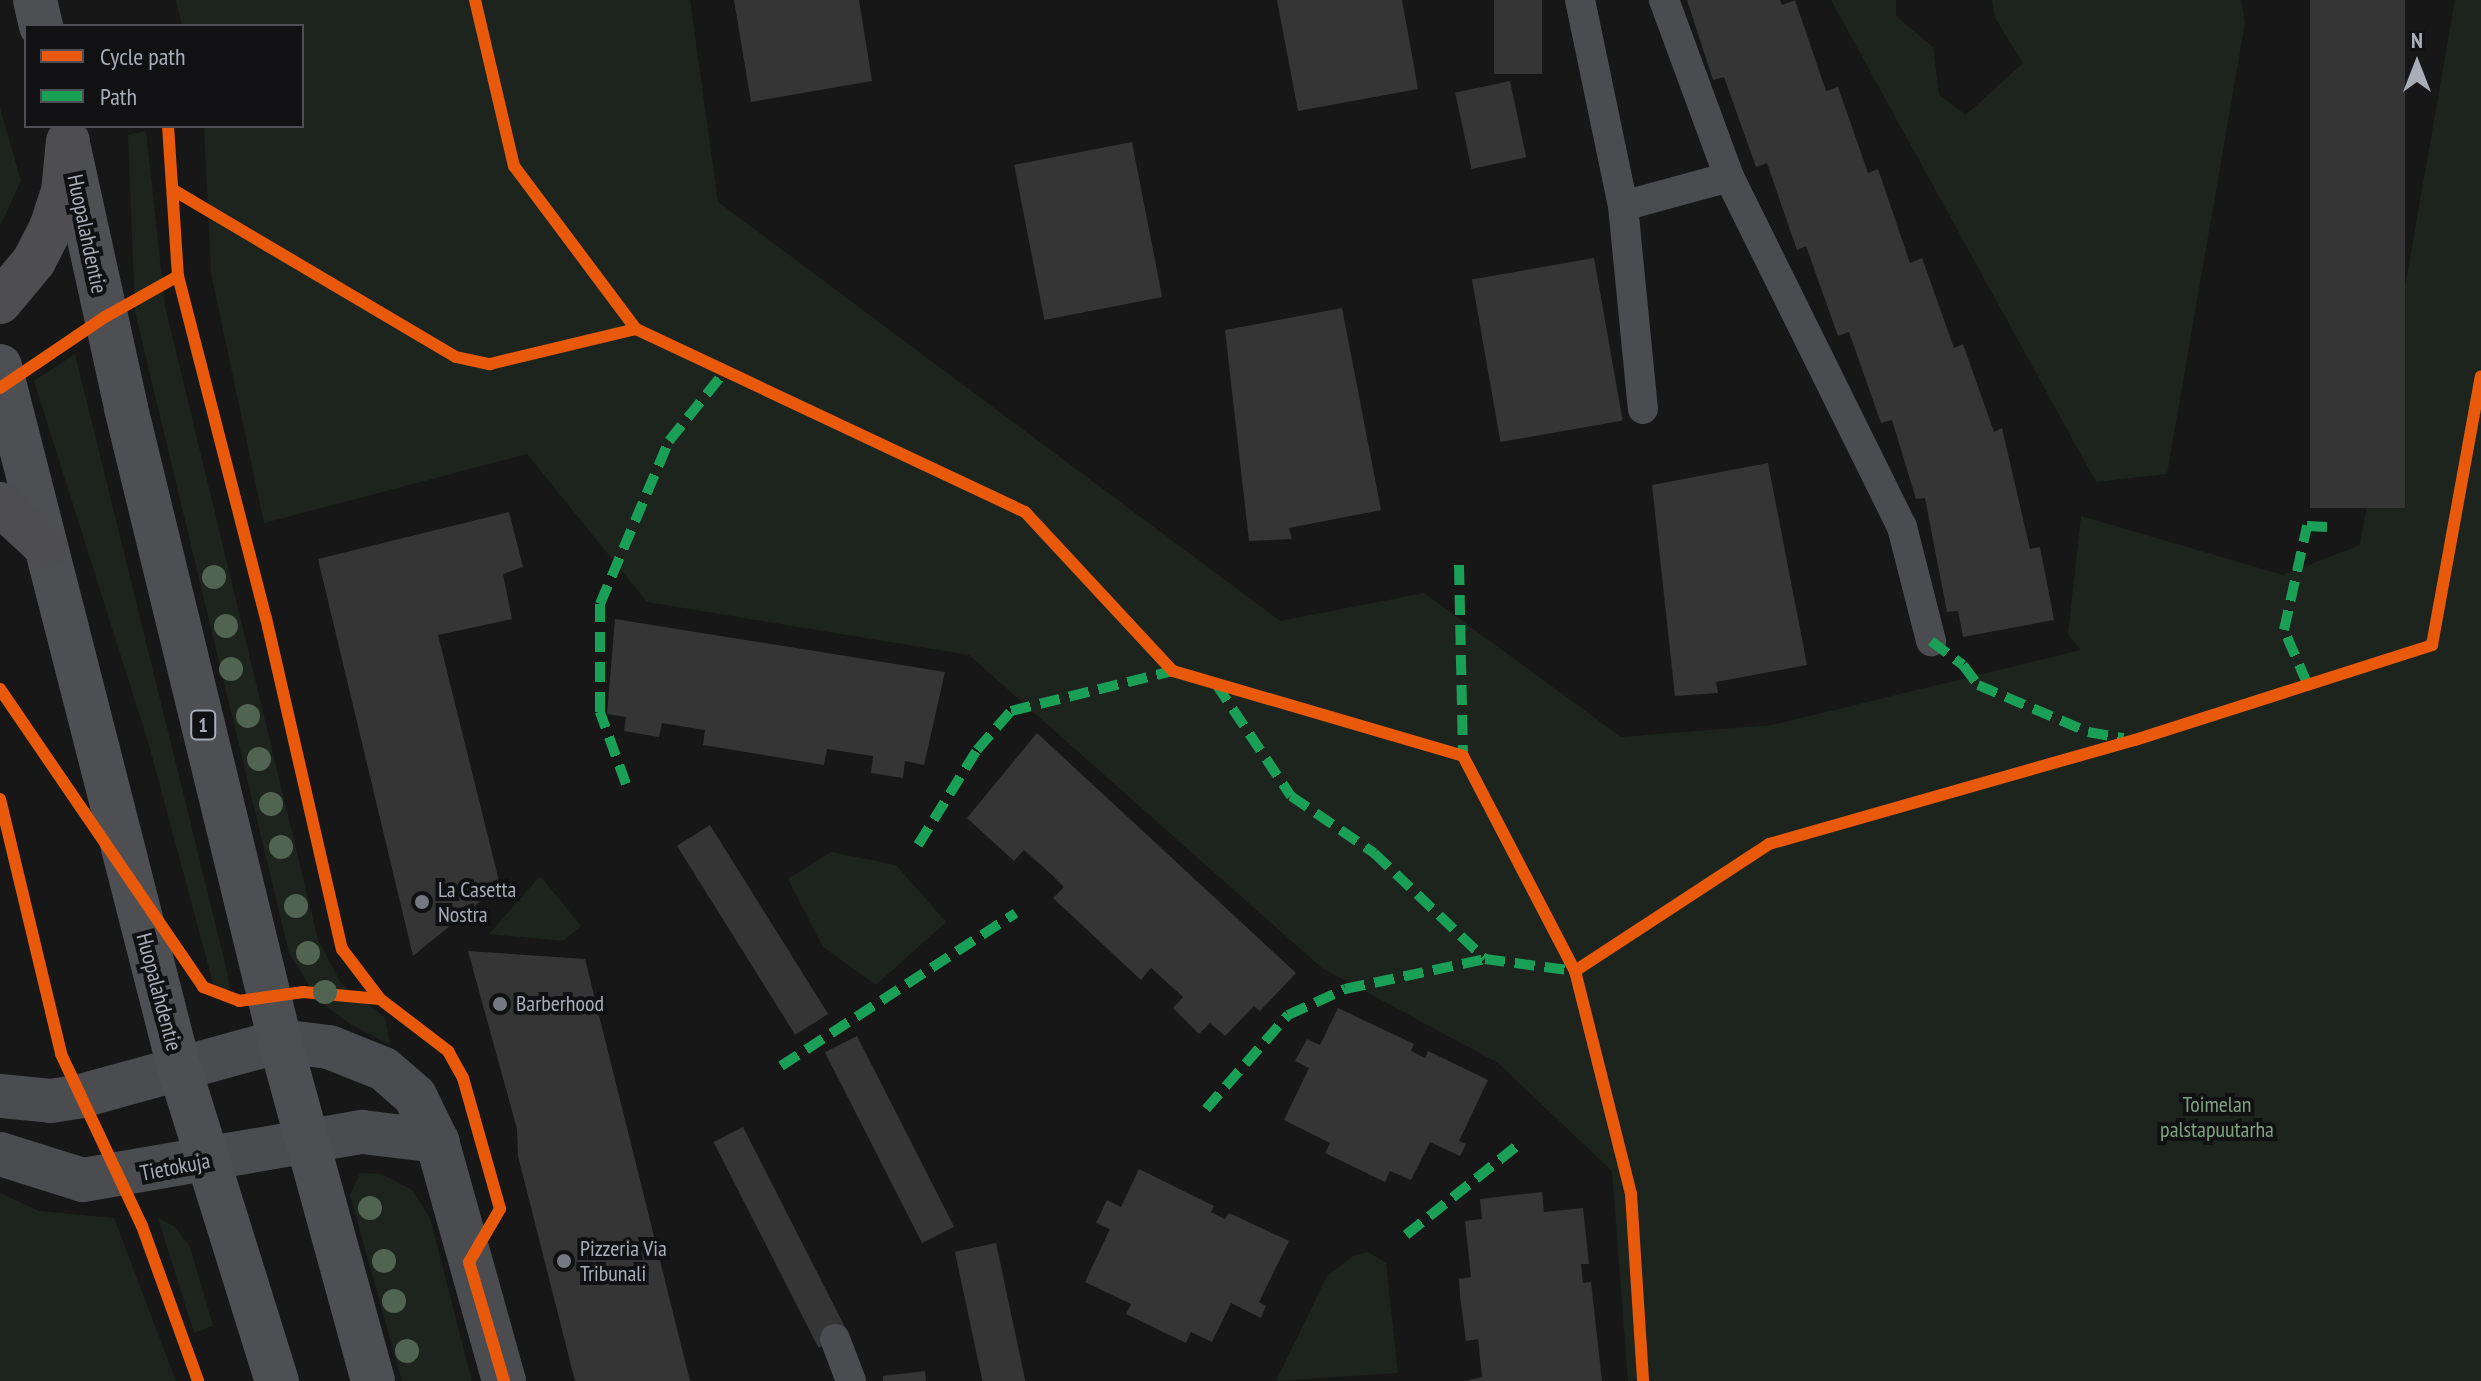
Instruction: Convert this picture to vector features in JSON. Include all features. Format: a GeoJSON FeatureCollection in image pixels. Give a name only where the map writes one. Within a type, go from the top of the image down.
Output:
{"type":"FeatureCollection","features":[{"type":"Feature","properties":{"kind":"highway"},"geometry":{"type":"LineString","coordinates":[[0,302],[27,270],[51,228],[63,192],[66,134]]}},
{"type":"Feature","properties":{"kind":"highway"},"geometry":{"type":"LineString","coordinates":[[0,504],[45,546]]}},
{"type":"Feature","properties":{"kind":"main road"},"geometry":{"type":"LineString","coordinates":[[35,0],[41,24]]}},
{"type":"Feature","properties":{"kind":"main road","name":"Huopalahdentie"},"geometry":{"type":"LineString","coordinates":[[66,134],[122,393],[280,1041],[373,1381]]}},
{"type":"Feature","properties":{"kind":"main road","name":"Huopalahdentie"},"geometry":{"type":"LineString","coordinates":[[0,366],[179,1067],[277,1381]]}},
{"type":"Feature","properties":{"kind":"street"},"geometry":{"type":"LineString","coordinates":[[0,1096],[51,1101],[81,1096],[280,1041],[329,1047],[384,1069],[415,1096],[437,1141],[504,1381]]}},
{"type":"Feature","properties":{"kind":"street"},"geometry":{"type":"LineString","coordinates":[[305,1138],[362,1132],[437,1141]]}},
{"type":"Feature","properties":{"kind":"street","name":"Tietokuja"},"geometry":{"type":"LineString","coordinates":[[0,1154],[83,1180],[207,1162],[305,1138]]}},
{"type":"Feature","properties":{"kind":"lane"},"geometry":{"type":"LineString","coordinates":[[1580,0],[1623,206],[1643,409]]}},
{"type":"Feature","properties":{"kind":"lane"},"geometry":{"type":"LineString","coordinates":[[1664,0],[1729,177],[1902,527],[1931,641]]}},
{"type":"Feature","properties":{"kind":"lane"},"geometry":{"type":"LineString","coordinates":[[1623,206],[1729,177]]}},
{"type":"Feature","properties":{"kind":"lane"},"geometry":{"type":"LineString","coordinates":[[835,1339],[851,1381]]}},
{"type":"Feature","properties":{"kind":"green space","name":"Toimelan palstapuutarha"},"geometry":{"type":"Polygon","coordinates":[[[176,0],[690,0],[718,202],[1280,621],[1424,593],[1621,737],[1773,725],[2081,650],[2068,634],[2081,516],[2283,575],[2360,545],[2455,0],[2481,0],[2481,1381],[1628,1381],[1612,1171],[1498,1063],[1322,968],[969,655],[647,602],[527,454],[264,523],[211,273],[204,128],[304,128],[304,24],[182,24],[176,0]]]}},
{"type":"Feature","properties":{"kind":"green space"},"geometry":{"type":"Polygon","coordinates":[[[1831,0],[1896,0],[1896,16],[1933,47],[1939,95],[1966,115],[2023,63],[1995,18],[1992,0],[2241,0],[2245,23],[2167,474],[2096,482],[1831,0]]]}},
{"type":"Feature","properties":{"kind":"green space"},"geometry":{"type":"Polygon","coordinates":[[[0,108],[21,181],[0,226],[0,108]]]}},
{"type":"Feature","properties":{"kind":"green space"},"geometry":{"type":"Polygon","coordinates":[[[146,131],[165,306],[318,940],[341,983],[385,1018],[390,1045],[350,1024],[318,1000],[289,953],[135,312],[128,135],[146,131]]]}},
{"type":"Feature","properties":{"kind":"green space"},"geometry":{"type":"Polygon","coordinates":[[[75,354],[226,967],[230,988],[222,994],[216,994],[149,745],[34,381],[75,354]]]}},
{"type":"Feature","properties":{"kind":"green space"},"geometry":{"type":"Polygon","coordinates":[[[831,852],[896,865],[946,922],[876,985],[823,947],[788,879],[831,852]]]}},
{"type":"Feature","properties":{"kind":"green space"},"geometry":{"type":"Polygon","coordinates":[[[540,876],[581,926],[563,941],[489,934],[540,876]]]}},
{"type":"Feature","properties":{"kind":"green space"},"geometry":{"type":"Polygon","coordinates":[[[360,1173],[382,1174],[412,1190],[430,1218],[472,1381],[402,1381],[350,1195],[360,1173]]]}},
{"type":"Feature","properties":{"kind":"green space"},"geometry":{"type":"Polygon","coordinates":[[[0,1193],[39,1211],[114,1218],[176,1381],[0,1381],[0,1193]]]}},
{"type":"Feature","properties":{"kind":"green space"},"geometry":{"type":"Polygon","coordinates":[[[158,1218],[174,1226],[190,1247],[213,1326],[194,1333],[158,1218]]]}},
{"type":"Feature","properties":{"kind":"green space"},"geometry":{"type":"Polygon","coordinates":[[[1368,1252],[1386,1263],[1398,1373],[1276,1381],[1327,1276],[1353,1256],[1368,1252]]]}},
{"type":"Feature","properties":{"kind":"building"},"geometry":{"type":"Polygon","coordinates":[[[734,0],[859,0],[872,81],[751,102],[734,0]]]}},
{"type":"Feature","properties":{"kind":"building"},"geometry":{"type":"Polygon","coordinates":[[[1277,0],[1402,0],[1418,89],[1298,111],[1277,0]]]}},
{"type":"Feature","properties":{"kind":"building"},"geometry":{"type":"Polygon","coordinates":[[[1494,0],[1542,0],[1542,74],[1494,74],[1494,0]]]}},
{"type":"Feature","properties":{"kind":"building"},"geometry":{"type":"Polygon","coordinates":[[[1687,0],[1780,0],[1782,5],[1795,0],[1826,91],[1838,87],[1868,173],[1878,169],[1910,263],[1922,258],[1954,348],[1963,344],[1994,432],[2002,428],[2030,549],[2040,547],[2054,620],[1963,637],[1958,611],[1947,612],[1925,498],[1916,499],[1892,420],[1881,423],[1849,332],[1838,336],[1806,246],[1797,250],[1767,163],[1756,167],[1724,77],[1713,80],[1687,0]]]}},
{"type":"Feature","properties":{"kind":"building"},"geometry":{"type":"Polygon","coordinates":[[[2310,0],[2405,0],[2405,508],[2310,508],[2310,0]]]}},
{"type":"Feature","properties":{"kind":"building"},"geometry":{"type":"Polygon","coordinates":[[[1510,81],[1526,157],[1471,169],[1455,93],[1510,81]]]}},
{"type":"Feature","properties":{"kind":"building"},"geometry":{"type":"Polygon","coordinates":[[[1132,142],[1162,297],[1044,320],[1014,165],[1132,142]]]}},
{"type":"Feature","properties":{"kind":"building"},"geometry":{"type":"Polygon","coordinates":[[[1594,258],[1623,420],[1501,442],[1472,280],[1594,258]]]}},
{"type":"Feature","properties":{"kind":"building"},"geometry":{"type":"Polygon","coordinates":[[[1342,308],[1381,510],[1289,528],[1292,539],[1249,541],[1225,330],[1342,308]]]}},
{"type":"Feature","properties":{"kind":"building"},"geometry":{"type":"Polygon","coordinates":[[[1768,463],[1807,665],[1716,682],[1718,693],[1675,696],[1652,485],[1768,463]]]}},
{"type":"Feature","properties":{"kind":"building"},"geometry":{"type":"Polygon","coordinates":[[[509,512],[523,567],[503,574],[512,619],[438,635],[500,885],[413,956],[318,559],[509,512]]]}},
{"type":"Feature","properties":{"kind":"building"},"geometry":{"type":"Polygon","coordinates":[[[615,619],[945,672],[924,765],[905,761],[903,778],[871,773],[873,756],[827,749],[824,765],[703,745],[705,730],[662,723],[659,737],[624,731],[626,717],[607,714],[615,619]]]}},
{"type":"Feature","properties":{"kind":"building"},"geometry":{"type":"Polygon","coordinates":[[[1037,733],[1296,973],[1260,1011],[1254,1006],[1225,1036],[1210,1023],[1199,1034],[1173,1008],[1183,997],[1151,968],[1141,980],[1053,898],[1064,887],[1051,874],[1024,850],[1014,861],[967,818],[1037,733]]]}},
{"type":"Feature","properties":{"kind":"building"},"geometry":{"type":"Polygon","coordinates":[[[710,825],[828,1014],[795,1035],[677,846],[710,825]]]}},
{"type":"Feature","properties":{"kind":"building"},"geometry":{"type":"Polygon","coordinates":[[[468,951],[585,959],[690,1381],[575,1381],[518,1156],[517,1129],[468,951]]]}},
{"type":"Feature","properties":{"kind":"building"},"geometry":{"type":"Polygon","coordinates":[[[1338,1008],[1414,1044],[1411,1051],[1425,1058],[1428,1051],[1488,1080],[1459,1141],[1466,1144],[1460,1156],[1430,1142],[1411,1180],[1390,1171],[1385,1182],[1325,1153],[1330,1143],[1284,1120],[1309,1068],[1295,1061],[1307,1039],[1320,1045],[1338,1008]]]}},
{"type":"Feature","properties":{"kind":"building"},"geometry":{"type":"Polygon","coordinates":[[[857,1036],[954,1227],[922,1243],[825,1052],[857,1036]]]}},
{"type":"Feature","properties":{"kind":"building"},"geometry":{"type":"Polygon","coordinates":[[[743,1127],[848,1333],[818,1348],[714,1142],[743,1127]]]}},
{"type":"Feature","properties":{"kind":"building"},"geometry":{"type":"Polygon","coordinates":[[[1139,1169],[1214,1206],[1211,1212],[1225,1219],[1229,1213],[1289,1241],[1259,1302],[1266,1306],[1261,1318],[1231,1303],[1212,1342],[1191,1332],[1186,1343],[1126,1314],[1131,1304],[1085,1282],[1110,1229],[1096,1223],[1107,1200],[1121,1207],[1139,1169]]]}},
{"type":"Feature","properties":{"kind":"building"},"geometry":{"type":"Polygon","coordinates":[[[1542,1192],[1544,1212],[1583,1208],[1589,1264],[1581,1264],[1583,1283],[1591,1282],[1602,1381],[1465,1381],[1482,1377],[1478,1339],[1466,1341],[1460,1296],[1459,1279],[1471,1277],[1465,1221],[1482,1219],[1480,1199],[1542,1192]]]}},
{"type":"Feature","properties":{"kind":"building"},"geometry":{"type":"Polygon","coordinates":[[[996,1243],[1025,1381],[982,1381],[955,1252],[996,1243]]]}},
{"type":"Feature","properties":{"kind":"building"},"geometry":{"type":"Polygon","coordinates":[[[925,1371],[926,1381],[883,1381],[883,1376],[925,1371]]]}},
{"type":"Feature","properties":{"kind":"marked path"},"geometry":{"type":"LineString","coordinates":[[626,784],[600,712],[600,604],[669,441],[725,371]]}},
{"type":"Feature","properties":{"kind":"marked path"},"geometry":{"type":"LineString","coordinates":[[2307,683],[2284,630],[2307,526],[2327,527]]}},
{"type":"Feature","properties":{"kind":"marked path"},"geometry":{"type":"LineString","coordinates":[[1459,565],[1463,756]]}},
{"type":"Feature","properties":{"kind":"marked path"},"geometry":{"type":"LineString","coordinates":[[1931,641],[1963,665],[1978,685],[2088,732],[2123,738]]}},
{"type":"Feature","properties":{"kind":"marked path"},"geometry":{"type":"LineString","coordinates":[[918,845],[977,750],[1011,711],[1173,671]]}},
{"type":"Feature","properties":{"kind":"marked path"},"geometry":{"type":"LineString","coordinates":[[1216,684],[1291,796],[1374,853],[1485,959],[1575,971]]}},
{"type":"Feature","properties":{"kind":"marked path"},"geometry":{"type":"LineString","coordinates":[[781,1066],[1016,913]]}},
{"type":"Feature","properties":{"kind":"marked path"},"geometry":{"type":"LineString","coordinates":[[1206,1109],[1288,1015],[1345,989],[1485,959]]}},
{"type":"Feature","properties":{"kind":"marked path"},"geometry":{"type":"LineString","coordinates":[[1406,1235],[1518,1145]]}},
{"type":"Feature","properties":{"kind":"cycle path"},"geometry":{"type":"LineString","coordinates":[[475,0],[514,166],[636,329]]}},
{"type":"Feature","properties":{"kind":"cycle path"},"geometry":{"type":"LineString","coordinates":[[168,128],[178,276],[266,618],[342,949],[380,999],[448,1051],[463,1078],[500,1209],[469,1262],[504,1381]]}},
{"type":"Feature","properties":{"kind":"cycle path"},"geometry":{"type":"LineString","coordinates":[[175,191],[456,357],[490,364],[636,329],[1025,512],[1173,671],[1463,756],[1575,971],[1631,1194],[1643,1381]]}},
{"type":"Feature","properties":{"kind":"cycle path"},"geometry":{"type":"LineString","coordinates":[[0,388],[105,317],[178,276]]}},
{"type":"Feature","properties":{"kind":"cycle path"},"geometry":{"type":"LineString","coordinates":[[1575,971],[1769,844],[2135,740],[2432,645],[2481,376]]}},
{"type":"Feature","properties":{"kind":"cycle path"},"geometry":{"type":"LineString","coordinates":[[0,689],[203,987],[239,1001],[303,992],[380,999]]}},
{"type":"Feature","properties":{"kind":"cycle path"},"geometry":{"type":"LineString","coordinates":[[0,799],[61,1054],[142,1226],[198,1381]]}},
{"type":"Feature","properties":{"kind":"place","name":"La Casetta Nostra"},"geometry":{"type":"Point","coordinates":[422,902]}},
{"type":"Feature","properties":{"kind":"place","name":"Barberhood"},"geometry":{"type":"Point","coordinates":[500,1004]}},
{"type":"Feature","properties":{"kind":"place","name":"Pizzeria Via Tribunali"},"geometry":{"type":"Point","coordinates":[564,1261]}}]}
